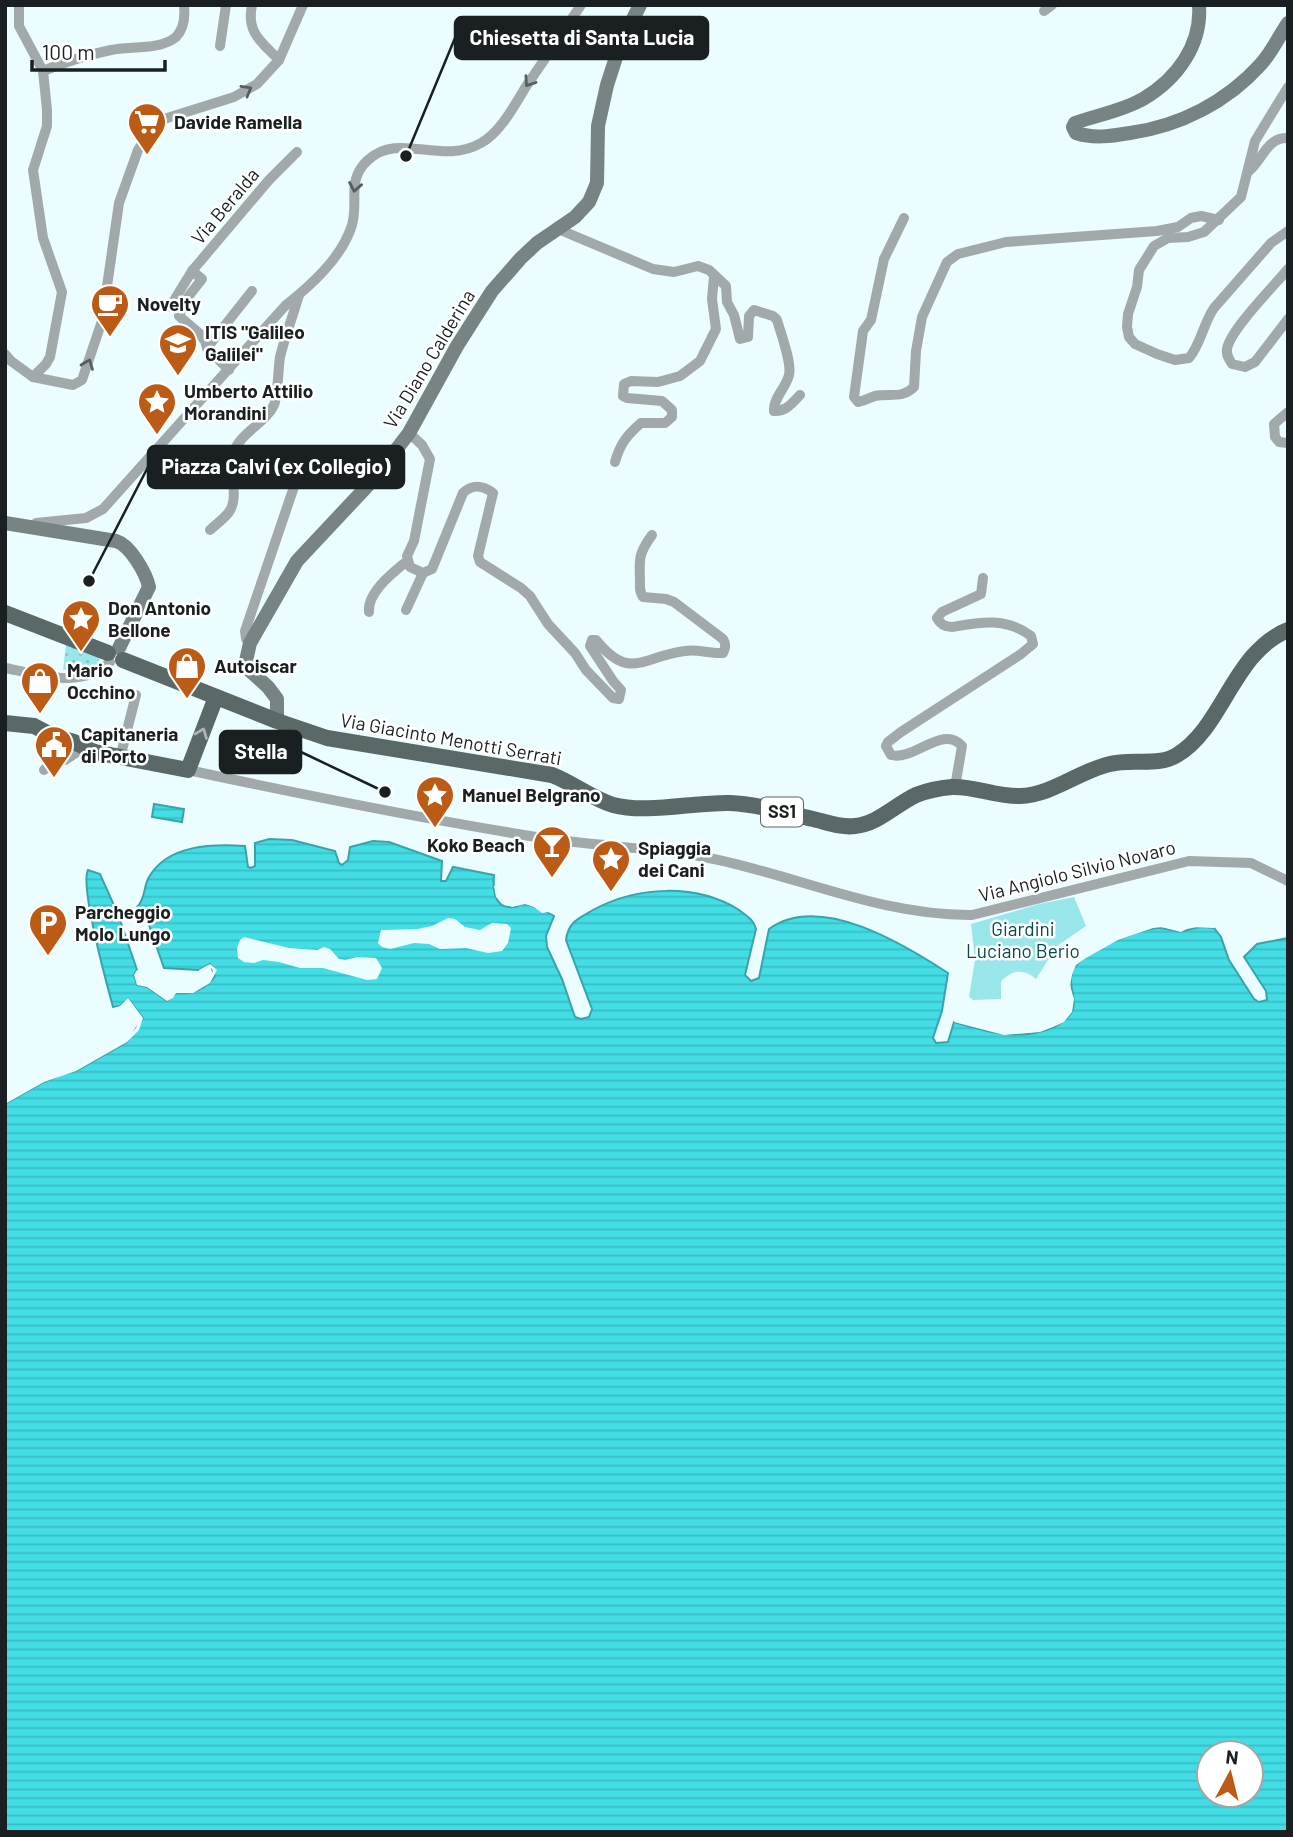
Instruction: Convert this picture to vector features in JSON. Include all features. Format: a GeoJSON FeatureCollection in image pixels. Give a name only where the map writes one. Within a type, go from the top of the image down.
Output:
{"type":"FeatureCollection","features":[{"type":"Feature","properties":{"kind":"main road","name":"Via Diano Calderina"},"geometry":{"type":"LineString","coordinates":[[250,643],[297,561],[372,481],[409,433],[457,346],[492,291],[521,258],[575,217],[589,202],[597,183],[598,126],[607,85],[620,45],[640,5]]}},
{"type":"Feature","properties":{"kind":"main road"},"geometry":{"type":"LineString","coordinates":[[1199,5],[1200,23],[1194,45],[1179,70],[1142,99],[1075,123],[1073,127],[1076,133],[1104,137],[1143,131],[1199,114],[1238,86],[1264,62],[1288,23]]}},
{"type":"Feature","properties":{"kind":"main road"},"geometry":{"type":"LineString","coordinates":[[5,523],[116,541],[125,545],[149,587],[115,656]]}},
{"type":"Feature","properties":{"kind":"main road","name":"SS1"},"geometry":{"type":"LineString","coordinates":[[5,612],[115,656]]}},
{"type":"Feature","properties":{"kind":"main road","name":"Via Giacinto Menotti Serrati"},"geometry":{"type":"LineString","coordinates":[[115,656],[276,721],[327,738],[552,775],[616,806],[731,803],[855,827],[880,817],[917,795],[955,787],[1022,796],[1044,792],[1086,771],[1112,763],[1163,761],[1174,757],[1186,750],[1199,735],[1262,645],[1275,635],[1288,630]]}},
{"type":"Feature","properties":{"kind":"main road"},"geometry":{"type":"LineString","coordinates":[[250,643],[246,661],[248,669],[277,699],[276,721]]}},
{"type":"Feature","properties":{"kind":"main road"},"geometry":{"type":"LineString","coordinates":[[5,723],[34,726],[53,737],[95,752],[188,770],[216,696]]}},
{"type":"Feature","properties":{"kind":"street"},"geometry":{"type":"LineString","coordinates":[[19,5],[19,26],[43,71],[47,126],[36,157],[34,183],[43,238],[62,292],[50,357],[37,374]]}},
{"type":"Feature","properties":{"kind":"street"},"geometry":{"type":"LineString","coordinates":[[43,71],[68,60],[114,49],[157,44],[175,38],[185,15],[184,5]]}},
{"type":"Feature","properties":{"kind":"street"},"geometry":{"type":"LineString","coordinates":[[220,46],[226,5]]}},
{"type":"Feature","properties":{"kind":"street"},"geometry":{"type":"LineString","coordinates":[[252,5],[251,29],[279,61]]}},
{"type":"Feature","properties":{"kind":"street"},"geometry":{"type":"LineString","coordinates":[[5,354],[37,374],[73,385],[82,380],[102,321],[119,203],[133,161],[149,133],[164,119],[234,97],[249,89],[279,61],[303,5]]}},
{"type":"Feature","properties":{"kind":"street"},"geometry":{"type":"LineString","coordinates":[[27,526],[86,518],[103,509],[285,306],[319,278],[350,229],[354,215],[355,182],[369,159],[381,151],[395,147],[446,152],[473,147],[488,139],[505,119],[581,5]]}},
{"type":"Feature","properties":{"kind":"street"},"geometry":{"type":"LineString","coordinates":[[1288,87],[1255,141],[1241,197],[1204,232],[1188,237],[1168,238],[1154,246],[1139,271],[1126,327],[1129,337],[1135,344],[1175,360],[1189,358],[1196,350],[1199,336],[1214,308],[1271,243],[1288,231]]}},
{"type":"Feature","properties":{"kind":"street"},"geometry":{"type":"LineString","coordinates":[[1248,172],[1256,165],[1271,141],[1278,137],[1288,138]]}},
{"type":"Feature","properties":{"kind":"street","name":"Via Beralda"},"geometry":{"type":"LineString","coordinates":[[229,370],[206,348],[205,341],[198,332],[179,316],[184,302],[202,279],[192,271],[269,180],[297,152]]}},
{"type":"Feature","properties":{"kind":"street"},"geometry":{"type":"LineString","coordinates":[[904,218],[884,259],[871,320],[863,331],[854,397],[858,402],[877,396],[906,394],[914,387],[916,351],[922,317],[947,262],[958,254],[1006,242],[1157,231],[1178,227],[1191,218],[1201,216],[1219,220]]}},
{"type":"Feature","properties":{"kind":"street"},"geometry":{"type":"LineString","coordinates":[[558,229],[653,269],[674,272],[698,265],[709,270],[726,286],[727,302],[734,315],[740,339],[748,337],[749,316],[754,310],[774,316],[777,320],[790,372],[774,405],[775,411],[789,407],[800,395]]}},
{"type":"Feature","properties":{"kind":"street"},"geometry":{"type":"LineString","coordinates":[[1288,269],[1234,333],[1227,347],[1227,355],[1233,364],[1245,368],[1255,362],[1288,320]]}},
{"type":"Feature","properties":{"kind":"street"},"geometry":{"type":"LineString","coordinates":[[170,307],[192,271]]}},
{"type":"Feature","properties":{"kind":"street"},"geometry":{"type":"LineString","coordinates":[[615,462],[619,446],[625,437],[641,423],[665,423],[672,417],[672,410],[662,401],[623,396],[624,384],[631,381],[657,382],[680,376],[701,361],[716,329],[712,299],[715,277]]}},
{"type":"Feature","properties":{"kind":"street"},"geometry":{"type":"LineString","coordinates":[[206,348],[252,291]]}},
{"type":"Feature","properties":{"kind":"street"},"geometry":{"type":"LineString","coordinates":[[210,530],[228,514],[234,504],[231,472],[233,454],[246,433],[274,404],[280,359],[299,295]]}},
{"type":"Feature","properties":{"kind":"street"},"geometry":{"type":"LineString","coordinates":[[1288,412],[1274,424],[1275,437],[1279,442],[1288,443]]}},
{"type":"Feature","properties":{"kind":"street"},"geometry":{"type":"LineString","coordinates":[[369,612],[368,605],[376,592],[407,561],[417,529],[430,458],[422,445],[409,433]]}},
{"type":"Feature","properties":{"kind":"street"},"geometry":{"type":"LineString","coordinates":[[250,643],[246,639],[245,631],[297,478]]}},
{"type":"Feature","properties":{"kind":"street"},"geometry":{"type":"LineString","coordinates":[[407,611],[423,573],[434,565],[463,494],[470,487],[487,489],[493,493],[478,558],[484,566],[530,596],[548,624],[575,653],[586,670],[613,698],[619,698],[621,690],[599,662],[590,646],[592,640],[596,640],[610,657],[626,663],[643,664],[665,653],[690,650],[723,653],[725,649],[723,639],[674,602],[643,597],[640,592],[638,560],[652,535]]}},
{"type":"Feature","properties":{"kind":"street"},"geometry":{"type":"LineString","coordinates":[[407,561],[416,571],[423,573]]}},
{"type":"Feature","properties":{"kind":"street"},"geometry":{"type":"LineString","coordinates":[[955,787],[962,746],[956,740],[943,739],[902,756],[891,755],[886,746],[887,742],[901,732],[1033,644],[1031,636],[1009,624],[986,621],[946,627],[939,622],[937,618],[942,612],[981,594],[983,578]]}},
{"type":"Feature","properties":{"kind":"street"},"geometry":{"type":"LineString","coordinates":[[5,667],[50,678],[88,676],[103,668],[115,656]]}},
{"type":"Feature","properties":{"kind":"street"},"geometry":{"type":"LineString","coordinates":[[120,758],[136,695]]}},
{"type":"Feature","properties":{"kind":"street"},"geometry":{"type":"LineString","coordinates":[[53,737],[53,761]]}},
{"type":"Feature","properties":{"kind":"street"},"geometry":{"type":"LineString","coordinates":[[44,770],[53,761],[65,760],[85,747]]}},
{"type":"Feature","properties":{"kind":"street","name":"Via Angiolo Silvio Novaro"},"geometry":{"type":"LineString","coordinates":[[188,770],[538,837],[705,857],[865,900],[939,915],[972,915],[1189,861],[1251,863],[1288,881]]}},
{"type":"Feature","properties":{"kind":"green space"},"geometry":{"type":"Polygon","coordinates":[[[66,645],[96,654],[101,662],[63,670],[66,645]]]}},
{"type":"Feature","properties":{"kind":"green space","name":"Giardini Luciano Berio"},"geometry":{"type":"Polygon","coordinates":[[[1074,897],[1086,926],[1057,946],[1036,979],[1027,973],[1013,973],[1001,982],[1001,999],[973,1000],[969,997],[975,960],[971,924],[1039,904],[1074,897]]]}},
{"type":"Feature","properties":{"kind":"shaded area"},"geometry":{"type":"Polygon","coordinates":[[[154,804],[184,809],[182,822],[152,817],[154,804]]]}},
{"type":"Feature","properties":{"kind":"shaded area"},"geometry":{"type":"Polygon","coordinates":[[[269,839],[292,840],[335,851],[342,865],[348,860],[350,847],[373,841],[389,842],[442,861],[441,881],[446,881],[453,867],[494,875],[494,891],[501,905],[513,907],[527,904],[554,916],[546,936],[547,947],[575,1017],[581,1019],[589,1017],[592,1009],[566,940],[569,929],[575,921],[593,910],[628,896],[647,892],[704,895],[722,901],[747,916],[756,929],[745,975],[751,981],[759,978],[769,929],[790,919],[812,916],[837,919],[886,937],[909,949],[948,973],[942,1011],[933,1038],[936,1043],[948,1042],[954,1022],[1016,1035],[1041,1032],[1063,1022],[1073,1009],[1071,978],[1081,960],[1113,942],[1157,928],[1180,931],[1201,927],[1214,928],[1221,937],[1229,960],[1254,999],[1259,1002],[1267,1000],[1266,991],[1244,957],[1257,944],[1288,938],[1288,1832],[5,1832],[5,1104],[44,1082],[76,1071],[127,1042],[143,1018],[128,999],[120,1006],[113,1007],[91,915],[88,870],[100,874],[118,914],[137,970],[134,975],[137,985],[147,987],[167,1001],[176,993],[193,992],[203,988],[215,976],[210,964],[199,970],[164,968],[149,925],[137,907],[149,877],[157,866],[179,852],[206,846],[245,846],[248,867],[255,866],[255,843],[269,839]]]}},
{"type":"Feature","properties":{"kind":"pier"},"geometry":{"type":"Polygon","coordinates":[[[494,886],[498,897],[506,902],[536,903],[543,909],[554,911],[558,916],[542,913],[525,904],[512,907],[496,897],[494,886]]]}},
{"type":"Feature","properties":{"kind":"pier"},"geometry":{"type":"Polygon","coordinates":[[[448,918],[455,919],[465,927],[480,930],[492,923],[507,924],[511,928],[508,943],[502,951],[488,953],[466,948],[440,949],[429,944],[414,943],[390,949],[378,943],[381,930],[417,929],[432,926],[448,918]]]}},
{"type":"Feature","properties":{"kind":"pier"},"geometry":{"type":"Polygon","coordinates":[[[1197,923],[1217,926],[1190,927],[1181,932],[1162,927],[1153,928],[1118,940],[1076,965],[1070,986],[1074,999],[1072,1012],[1064,1022],[1053,1027],[1040,1032],[1004,1035],[954,1022],[955,1018],[993,1030],[1015,1032],[1040,1029],[1061,1019],[1069,1010],[1071,999],[1067,986],[1068,974],[1074,963],[1084,955],[1116,936],[1152,925],[1181,928],[1197,923]]]}},
{"type":"Feature","properties":{"kind":"pier"},"geometry":{"type":"Polygon","coordinates":[[[244,937],[289,948],[317,950],[324,947],[330,949],[339,959],[345,960],[358,957],[376,958],[382,968],[377,979],[367,980],[323,968],[300,968],[263,960],[244,962],[238,958],[237,948],[244,937]]]}},
{"type":"Feature","properties":{"kind":"pier"},"geometry":{"type":"Polygon","coordinates":[[[210,964],[217,970],[210,983],[193,993],[176,993],[167,1001],[147,987],[137,985],[134,975],[137,970],[141,971],[137,976],[139,982],[149,984],[167,997],[174,990],[192,989],[208,981],[213,971],[211,968],[199,973],[199,970],[210,964]]]}},
{"type":"Feature","properties":{"kind":"pier"},"geometry":{"type":"Polygon","coordinates":[[[128,998],[143,1018],[139,1030],[127,1042],[76,1071],[44,1082],[5,1104],[5,1100],[27,1087],[62,1070],[74,1068],[125,1039],[136,1028],[139,1019],[128,1003],[121,1010],[111,1009],[120,1006],[128,998]]]}},
{"type":"Feature","properties":{"kind":"place","name":"Davide Ramella"},"geometry":{"type":"Point","coordinates":[147,156]}},
{"type":"Feature","properties":{"kind":"place","name":"Chiesetta di Santa Lucia"},"geometry":{"type":"Point","coordinates":[406,156]}},
{"type":"Feature","properties":{"kind":"place","name":"Novelty"},"geometry":{"type":"Point","coordinates":[110,338]}},
{"type":"Feature","properties":{"kind":"place","name":"ITIS \"Galileo Galilei\""},"geometry":{"type":"Point","coordinates":[178,377]}},
{"type":"Feature","properties":{"kind":"place","name":"Umberto Attilio Morandini"},"geometry":{"type":"Point","coordinates":[157,436]}},
{"type":"Feature","properties":{"kind":"place","name":"Piazza Calvi (ex Collegio)"},"geometry":{"type":"Point","coordinates":[89,581]}},
{"type":"Feature","properties":{"kind":"place","name":"Don Antonio Bellone"},"geometry":{"type":"Point","coordinates":[81,653]}},
{"type":"Feature","properties":{"kind":"place","name":"Autoiscar"},"geometry":{"type":"Point","coordinates":[187,700]}},
{"type":"Feature","properties":{"kind":"place","name":"Mario Occhino"},"geometry":{"type":"Point","coordinates":[40,715]}},
{"type":"Feature","properties":{"kind":"place","name":"Capitaneria di Porto"},"geometry":{"type":"Point","coordinates":[54,779]}},
{"type":"Feature","properties":{"kind":"place","name":"Stella"},"geometry":{"type":"Point","coordinates":[385,792]}},
{"type":"Feature","properties":{"kind":"place","name":"Manuel Belgrano"},"geometry":{"type":"Point","coordinates":[435,829]}},
{"type":"Feature","properties":{"kind":"place","name":"Koko Beach"},"geometry":{"type":"Point","coordinates":[552,879]}},
{"type":"Feature","properties":{"kind":"place","name":"Spiaggia dei Cani"},"geometry":{"type":"Point","coordinates":[611,893]}},
{"type":"Feature","properties":{"kind":"place","name":"Parcheggio Molo Lungo"},"geometry":{"type":"Point","coordinates":[48,957]}}]}
